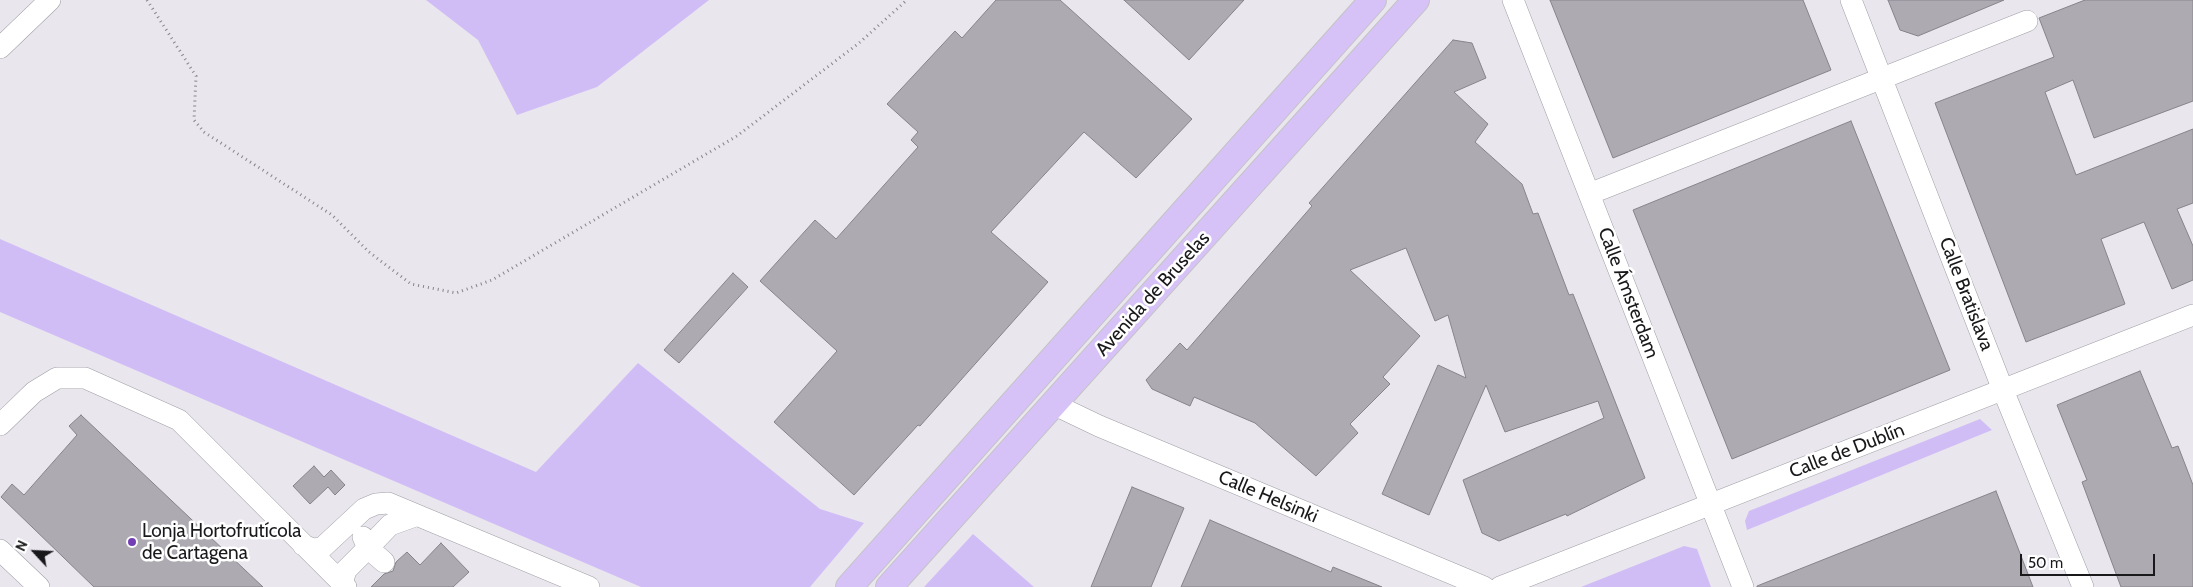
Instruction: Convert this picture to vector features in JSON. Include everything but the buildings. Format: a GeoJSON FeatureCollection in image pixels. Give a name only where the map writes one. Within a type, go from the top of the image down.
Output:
{"type":"FeatureCollection","features":[{"type":"Feature","properties":{"kind":"main road","name":"Avenida de Bruselas"},"geometry":{"type":"LineString","coordinates":[[849,587],[1373,0]]}},
{"type":"Feature","properties":{"kind":"main road","name":"Avenida de Bruselas"},"geometry":{"type":"LineString","coordinates":[[889,587],[1416,0]]}},
{"type":"Feature","properties":{"kind":"main road"},"geometry":{"type":"LineString","coordinates":[[1030,385],[1053,404]]}},
{"type":"Feature","properties":{"kind":"street"},"geometry":{"type":"LineString","coordinates":[[0,48],[50,0]]}},
{"type":"Feature","properties":{"kind":"street","name":"Calle Ámsterdam"},"geometry":{"type":"LineString","coordinates":[[1513,0],[1743,587]]}},
{"type":"Feature","properties":{"kind":"street","name":"Calle Bratislava"},"geometry":{"type":"LineString","coordinates":[[1851,0],[2083,587]]}},
{"type":"Feature","properties":{"kind":"street"},"geometry":{"type":"LineString","coordinates":[[1589,194],[1882,80],[2027,21]]}},
{"type":"Feature","properties":{"kind":"street","name":"Calle de Dublín"},"geometry":{"type":"LineString","coordinates":[[1500,587],[2193,315]]}},
{"type":"Feature","properties":{"kind":"street"},"geometry":{"type":"LineString","coordinates":[[0,425],[34,392],[57,378],[85,378],[178,420],[346,587]]}},
{"type":"Feature","properties":{"kind":"street","name":"Calle Helsinki"},"geometry":{"type":"LineString","coordinates":[[1053,404],[1098,426],[1484,587]]}},
{"type":"Feature","properties":{"kind":"street"},"geometry":{"type":"LineString","coordinates":[[303,545],[313,549],[322,548],[364,510],[376,504],[388,503],[408,513],[589,587]]}},
{"type":"Feature","properties":{"kind":"street"},"geometry":{"type":"LineString","coordinates":[[346,587],[343,580],[346,570],[390,525],[408,513]]}},
{"type":"Feature","properties":{"kind":"street"},"geometry":{"type":"LineString","coordinates":[[368,548],[384,562]]}},
{"type":"Feature","properties":{"kind":"street"},"geometry":{"type":"LineString","coordinates":[[0,550],[39,587]]}},
{"type":"Feature","properties":{"kind":"path"},"geometry":{"type":"LineString","coordinates":[[147,0],[196,76],[194,120],[204,132],[332,215],[369,252],[412,284],[456,293],[492,280],[737,136],[859,43],[907,0]]}},
{"type":"Feature","properties":{"kind":"shaded area"},"geometry":{"type":"Polygon","coordinates":[[[426,0],[709,0],[597,87],[517,115],[478,40],[426,0]]]}},
{"type":"Feature","properties":{"kind":"shaded area"},"geometry":{"type":"Polygon","coordinates":[[[0,239],[536,472],[638,363],[820,509],[864,523],[810,587],[641,587],[0,312],[0,239]]]}},
{"type":"Feature","properties":{"kind":"shaded area"},"geometry":{"type":"Polygon","coordinates":[[[1980,419],[1992,430],[1747,530],[1745,521],[1749,511],[1980,419]]]}},
{"type":"Feature","properties":{"kind":"shaded area"},"geometry":{"type":"Polygon","coordinates":[[[973,534],[1034,587],[924,587],[973,534]]]}},
{"type":"Feature","properties":{"kind":"shaded area"},"geometry":{"type":"Polygon","coordinates":[[[1684,546],[1697,549],[1711,587],[1581,587],[1684,546]]]}},
{"type":"Feature","properties":{"kind":"place","name":"Lonja Hortofrutícola de Cartagena"},"geometry":{"type":"Point","coordinates":[132,542]}}]}
